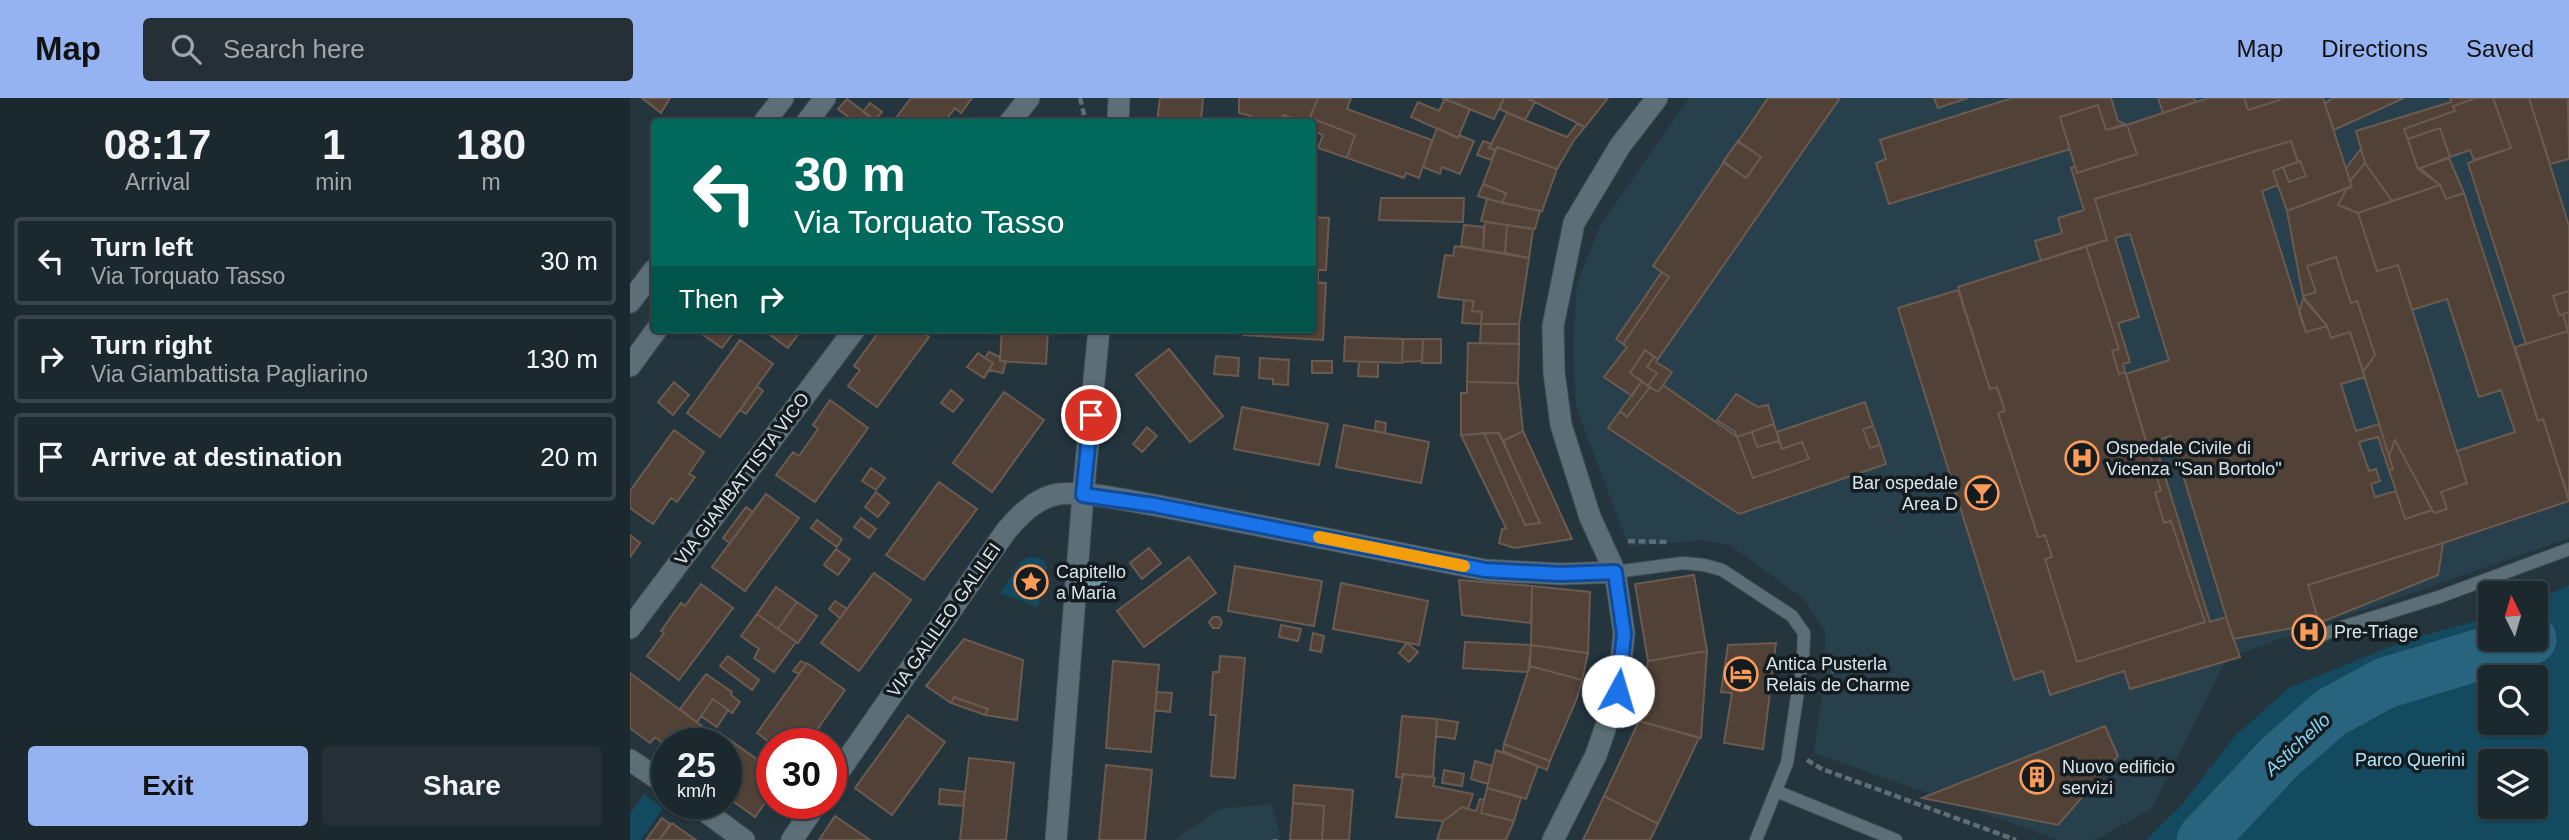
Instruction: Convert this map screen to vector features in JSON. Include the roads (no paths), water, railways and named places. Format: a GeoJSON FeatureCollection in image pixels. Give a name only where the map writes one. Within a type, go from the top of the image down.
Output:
{"type":"FeatureCollection","features":[{"type":"Feature","properties":{"kind":"street"},"geometry":{"type":"LineString","coordinates":[[766,119],[783,98]]}},
{"type":"Feature","properties":{"kind":"street"},"geometry":{"type":"LineString","coordinates":[[809,119],[825,98]]}},
{"type":"Feature","properties":{"kind":"street"},"geometry":{"type":"LineString","coordinates":[[1012,119],[1029,98]]}},
{"type":"Feature","properties":{"kind":"street"},"geometry":{"type":"LineString","coordinates":[[1118,119],[1119,98]]}},
{"type":"Feature","properties":{"kind":"street"},"geometry":{"type":"LineString","coordinates":[[1553,840],[1596,755],[1618,691],[1624,634],[1615,572],[1590,517],[1561,425],[1554,372],[1553,326],[1574,223],[1620,145],[1657,98]]}},
{"type":"Feature","properties":{"kind":"street"},"geometry":{"type":"LineString","coordinates":[[630,302],[651,274]]}},
{"type":"Feature","properties":{"kind":"street"},"geometry":{"type":"LineString","coordinates":[[630,366],[654,333]]}},
{"type":"Feature","properties":{"kind":"street","name":"VIA GIAMBATTISTA VICO"},"geometry":{"type":"LineString","coordinates":[[630,628],[852,333]]}},
{"type":"Feature","properties":{"kind":"street"},"geometry":{"type":"LineString","coordinates":[[1056,840],[1099,333]]}},
{"type":"Feature","properties":{"kind":"street","name":"VIA GALILEO GALILEI"},"geometry":{"type":"LineString","coordinates":[[847,760],[998,542],[1021,513],[1055,495],[1083,495],[1154,505],[1485,570],[1561,574],[1615,572]]}},
{"type":"Feature","properties":{"kind":"street"},"geometry":{"type":"LineString","coordinates":[[630,760],[651,774]]}},
{"type":"Feature","properties":{"kind":"street"},"geometry":{"type":"LineString","coordinates":[[716,819],[744,840]]}},
{"type":"Feature","properties":{"kind":"street"},"geometry":{"type":"LineString","coordinates":[[792,840],[806,819]]}},
{"type":"Feature","properties":{"kind":"lane"},"geometry":{"type":"LineString","coordinates":[[2305,642],[2569,549]]}},
{"type":"Feature","properties":{"kind":"lane"},"geometry":{"type":"LineString","coordinates":[[1615,572],[1683,563],[1722,570],[1792,616],[1804,633],[1803,657],[1787,763],[1756,840]]}},
{"type":"Feature","properties":{"kind":"lane"},"geometry":{"type":"LineString","coordinates":[[1776,791],[1896,840]]}},
{"type":"Feature","properties":{"kind":"waterway","name":"Astichello"},"geometry":{"type":"LineString","coordinates":[[2202,840],[2280,757],[2330,713],[2385,683],[2491,651]]}},
{"type":"Feature","properties":{"kind":"place","name":"Ospedale Civile di Vicenza \"San Bortolo\""},"geometry":{"type":"Point","coordinates":[2082,458]}},
{"type":"Feature","properties":{"kind":"place","name":"Bar ospedale Area D"},"geometry":{"type":"Point","coordinates":[1982,493]}},
{"type":"Feature","properties":{"kind":"place","name":"Capitello a Maria"},"geometry":{"type":"Point","coordinates":[1031,582]}},
{"type":"Feature","properties":{"kind":"place","name":"Pre-Triage"},"geometry":{"type":"Point","coordinates":[2309,632]}},
{"type":"Feature","properties":{"kind":"place","name":"Antica Pusterla Relais de Charme"},"geometry":{"type":"Point","coordinates":[1741,674]}},
{"type":"Feature","properties":{"kind":"place","name":"Nuovo edificio servizi"},"geometry":{"type":"Point","coordinates":[2037,777]}},
{"type":"Feature","properties":{"kind":"park label","name":"Parco Querini"},"geometry":{"type":"Point","coordinates":[2410,760]}}]}
